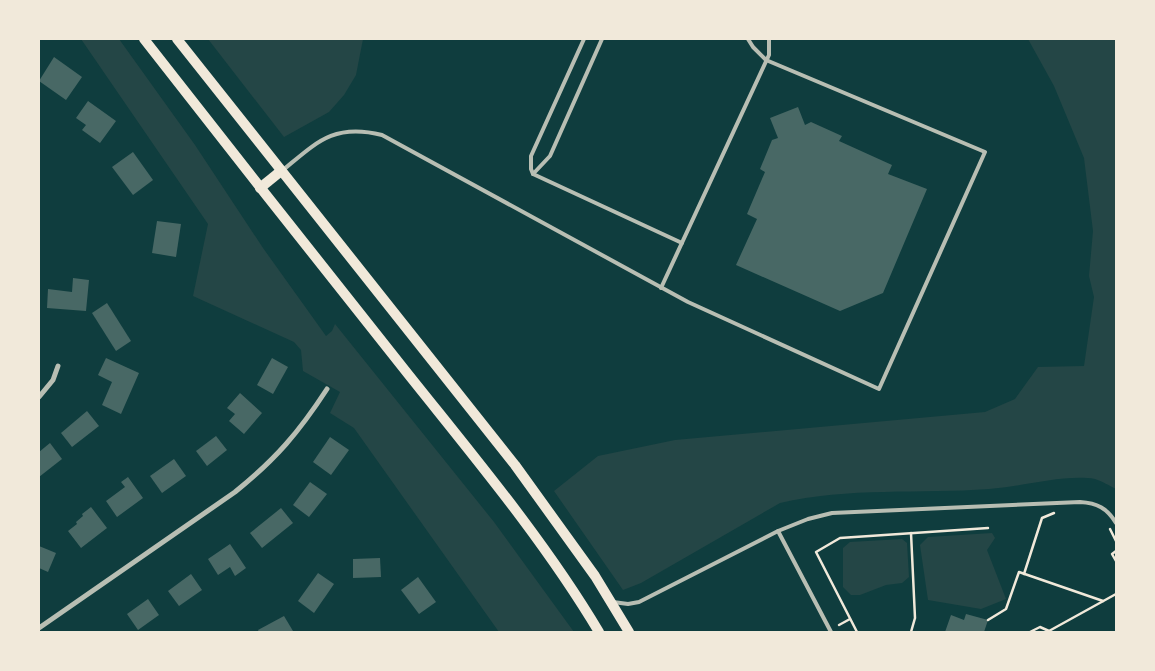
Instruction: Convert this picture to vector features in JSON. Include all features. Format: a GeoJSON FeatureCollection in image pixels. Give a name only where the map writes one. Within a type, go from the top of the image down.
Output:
{"type":"FeatureCollection","features":[{"type":"Feature","properties":{"kind":"main road"},"geometry":{"type":"LineString","coordinates":[[144,39],[260,188],[512,504],[553,560],[599,632]]}},
{"type":"Feature","properties":{"kind":"main road"},"geometry":{"type":"LineString","coordinates":[[177,39],[515,465],[566,533],[629,632]]}},
{"type":"Feature","properties":{"kind":"main road"},"geometry":{"type":"LineString","coordinates":[[260,188],[281,172]]}},
{"type":"Feature","properties":{"kind":"street"},"geometry":{"type":"LineString","coordinates":[[39,397],[53,380],[58,366]]}},
{"type":"Feature","properties":{"kind":"street"},"geometry":{"type":"LineString","coordinates":[[39,628],[227,497],[261,471],[305,422],[327,388]]}},
{"type":"Feature","properties":{"kind":"lane"},"geometry":{"type":"LineString","coordinates":[[584,39],[531,156],[533,174],[682,243]]}},
{"type":"Feature","properties":{"kind":"lane"},"geometry":{"type":"LineString","coordinates":[[533,174],[550,156],[602,39]]}},
{"type":"Feature","properties":{"kind":"lane"},"geometry":{"type":"LineString","coordinates":[[281,172],[315,143],[326,137],[340,132],[355,130],[382,135],[688,302],[879,389],[985,152],[766,60],[748,39]]}},
{"type":"Feature","properties":{"kind":"lane"},"geometry":{"type":"LineString","coordinates":[[661,288],[769,54],[769,39]]}},
{"type":"Feature","properties":{"kind":"lane"},"geometry":{"type":"LineString","coordinates":[[611,602],[636,603],[778,531],[808,518],[832,513],[1080,502],[1104,507],[1111,513],[1116,523]]}},
{"type":"Feature","properties":{"kind":"lane"},"geometry":{"type":"LineString","coordinates":[[778,531],[831,632]]}},
{"type":"Feature","properties":{"kind":"path"},"geometry":{"type":"LineString","coordinates":[[1024,574],[1042,518],[1050,513],[1059,513]]}},
{"type":"Feature","properties":{"kind":"path"},"geometry":{"type":"LineString","coordinates":[[1107,524],[1116,541]]}},
{"type":"Feature","properties":{"kind":"path"},"geometry":{"type":"LineString","coordinates":[[857,632],[816,552],[840,538],[988,528]]}},
{"type":"Feature","properties":{"kind":"path"},"geometry":{"type":"LineString","coordinates":[[911,533],[915,618],[911,632]]}},
{"type":"Feature","properties":{"kind":"path"},"geometry":{"type":"LineString","coordinates":[[1116,551],[1112,554],[1116,561]]}},
{"type":"Feature","properties":{"kind":"path"},"geometry":{"type":"LineString","coordinates":[[988,620],[1006,609],[1019,572],[1103,601]]}},
{"type":"Feature","properties":{"kind":"path"},"geometry":{"type":"LineString","coordinates":[[1030,632],[1040,628],[1049,632],[1116,594]]}},
{"type":"Feature","properties":{"kind":"path"},"geometry":{"type":"LineString","coordinates":[[840,625],[850,619]]}},
{"type":"Feature","properties":{"kind":"shaded area"},"geometry":{"type":"Polygon","coordinates":[[[81,39],[119,39],[195,145],[263,248],[326,336],[332,331],[335,324],[494,522],[574,632],[499,632],[354,428],[330,413],[340,392],[303,371],[301,350],[294,342],[193,296],[208,224],[81,39]]]}},
{"type":"Feature","properties":{"kind":"shaded area"},"geometry":{"type":"Polygon","coordinates":[[[208,39],[363,39],[356,75],[344,95],[329,112],[284,137],[208,39]]]}},
{"type":"Feature","properties":{"kind":"shaded area"},"geometry":{"type":"Polygon","coordinates":[[[1028,39],[1116,39],[1116,489],[1095,479],[1070,478],[1001,488],[858,493],[806,498],[780,503],[641,583],[623,590],[554,491],[598,456],[675,440],[985,412],[1015,399],[1038,367],[1084,366],[1094,297],[1089,276],[1093,231],[1084,158],[1054,86],[1028,39]]]}},
{"type":"Feature","properties":{"kind":"shaded area"},"geometry":{"type":"Polygon","coordinates":[[[992,533],[995,538],[987,550],[1006,599],[981,609],[928,600],[920,545],[928,537],[992,533]]]}},
{"type":"Feature","properties":{"kind":"shaded area"},"geometry":{"type":"Polygon","coordinates":[[[902,539],[907,543],[909,577],[902,583],[886,585],[860,595],[851,595],[843,587],[843,548],[850,542],[902,539]]]}},
{"type":"Feature","properties":{"kind":"building"},"geometry":{"type":"Polygon","coordinates":[[[54,57],[82,77],[66,100],[39,81],[54,57]]]}},
{"type":"Feature","properties":{"kind":"building"},"geometry":{"type":"Polygon","coordinates":[[[88,101],[116,121],[100,143],[82,130],[86,125],[76,118],[88,101]]]}},
{"type":"Feature","properties":{"kind":"building"},"geometry":{"type":"Polygon","coordinates":[[[798,107],[805,125],[811,122],[842,136],[839,141],[892,165],[888,174],[927,189],[883,293],[840,311],[736,265],[757,219],[747,214],[765,172],[760,169],[772,140],[778,138],[770,118],[798,107]]]}},
{"type":"Feature","properties":{"kind":"building"},"geometry":{"type":"Polygon","coordinates":[[[133,152],[153,180],[133,195],[112,167],[133,152]]]}},
{"type":"Feature","properties":{"kind":"building"},"geometry":{"type":"Polygon","coordinates":[[[157,221],[181,224],[176,257],[152,253],[157,221]]]}},
{"type":"Feature","properties":{"kind":"building"},"geometry":{"type":"Polygon","coordinates":[[[73,278],[89,280],[86,311],[47,308],[48,289],[72,292],[73,278]]]}},
{"type":"Feature","properties":{"kind":"building"},"geometry":{"type":"Polygon","coordinates":[[[107,303],[131,341],[116,351],[92,313],[107,303]]]}},
{"type":"Feature","properties":{"kind":"building"},"geometry":{"type":"Polygon","coordinates":[[[106,358],[139,373],[121,414],[102,405],[112,382],[98,375],[106,358]]]}},
{"type":"Feature","properties":{"kind":"building"},"geometry":{"type":"Polygon","coordinates":[[[272,358],[288,367],[273,394],[257,385],[272,358]]]}},
{"type":"Feature","properties":{"kind":"building"},"geometry":{"type":"Polygon","coordinates":[[[240,393],[262,413],[244,434],[229,421],[235,414],[227,408],[240,393]]]}},
{"type":"Feature","properties":{"kind":"building"},"geometry":{"type":"Polygon","coordinates":[[[87,411],[99,426],[72,447],[61,433],[87,411]]]}},
{"type":"Feature","properties":{"kind":"building"},"geometry":{"type":"Polygon","coordinates":[[[216,436],[227,450],[207,466],[196,451],[216,436]]]}},
{"type":"Feature","properties":{"kind":"building"},"geometry":{"type":"Polygon","coordinates":[[[330,437],[349,450],[331,475],[313,462],[330,437]]]}},
{"type":"Feature","properties":{"kind":"building"},"geometry":{"type":"Polygon","coordinates":[[[50,443],[62,459],[39,477],[39,452],[50,443]]]}},
{"type":"Feature","properties":{"kind":"building"},"geometry":{"type":"Polygon","coordinates":[[[174,459],[186,476],[162,493],[150,476],[174,459]]]}},
{"type":"Feature","properties":{"kind":"building"},"geometry":{"type":"Polygon","coordinates":[[[128,477],[143,498],[117,517],[106,501],[125,487],[121,482],[128,477]]]}},
{"type":"Feature","properties":{"kind":"building"},"geometry":{"type":"Polygon","coordinates":[[[310,482],[327,494],[309,517],[293,505],[310,482]]]}},
{"type":"Feature","properties":{"kind":"building"},"geometry":{"type":"Polygon","coordinates":[[[91,507],[107,528],[81,548],[68,531],[77,524],[76,522],[83,516],[82,514],[91,507]]]}},
{"type":"Feature","properties":{"kind":"building"},"geometry":{"type":"Polygon","coordinates":[[[281,508],[293,523],[262,548],[250,533],[281,508]]]}},
{"type":"Feature","properties":{"kind":"building"},"geometry":{"type":"Polygon","coordinates":[[[230,544],[246,568],[235,576],[230,567],[218,575],[208,559],[230,544]]]}},
{"type":"Feature","properties":{"kind":"building"},"geometry":{"type":"Polygon","coordinates":[[[39,546],[56,553],[48,572],[39,568],[39,546]]]}},
{"type":"Feature","properties":{"kind":"building"},"geometry":{"type":"Polygon","coordinates":[[[380,558],[381,577],[353,578],[353,559],[380,558]]]}},
{"type":"Feature","properties":{"kind":"building"},"geometry":{"type":"Polygon","coordinates":[[[318,573],[334,584],[314,613],[298,601],[318,573]]]}},
{"type":"Feature","properties":{"kind":"building"},"geometry":{"type":"Polygon","coordinates":[[[191,574],[202,590],[179,606],[168,591],[191,574]]]}},
{"type":"Feature","properties":{"kind":"building"},"geometry":{"type":"Polygon","coordinates":[[[418,577],[436,602],[419,614],[401,590],[418,577]]]}},
{"type":"Feature","properties":{"kind":"building"},"geometry":{"type":"Polygon","coordinates":[[[148,599],[159,615],[138,630],[127,614],[148,599]]]}},
{"type":"Feature","properties":{"kind":"building"},"geometry":{"type":"Polygon","coordinates":[[[966,614],[988,620],[984,632],[945,632],[951,615],[964,620],[966,614]]]}},
{"type":"Feature","properties":{"kind":"building"},"geometry":{"type":"Polygon","coordinates":[[[284,616],[293,631],[259,632],[258,630],[284,616]]]}}]}
